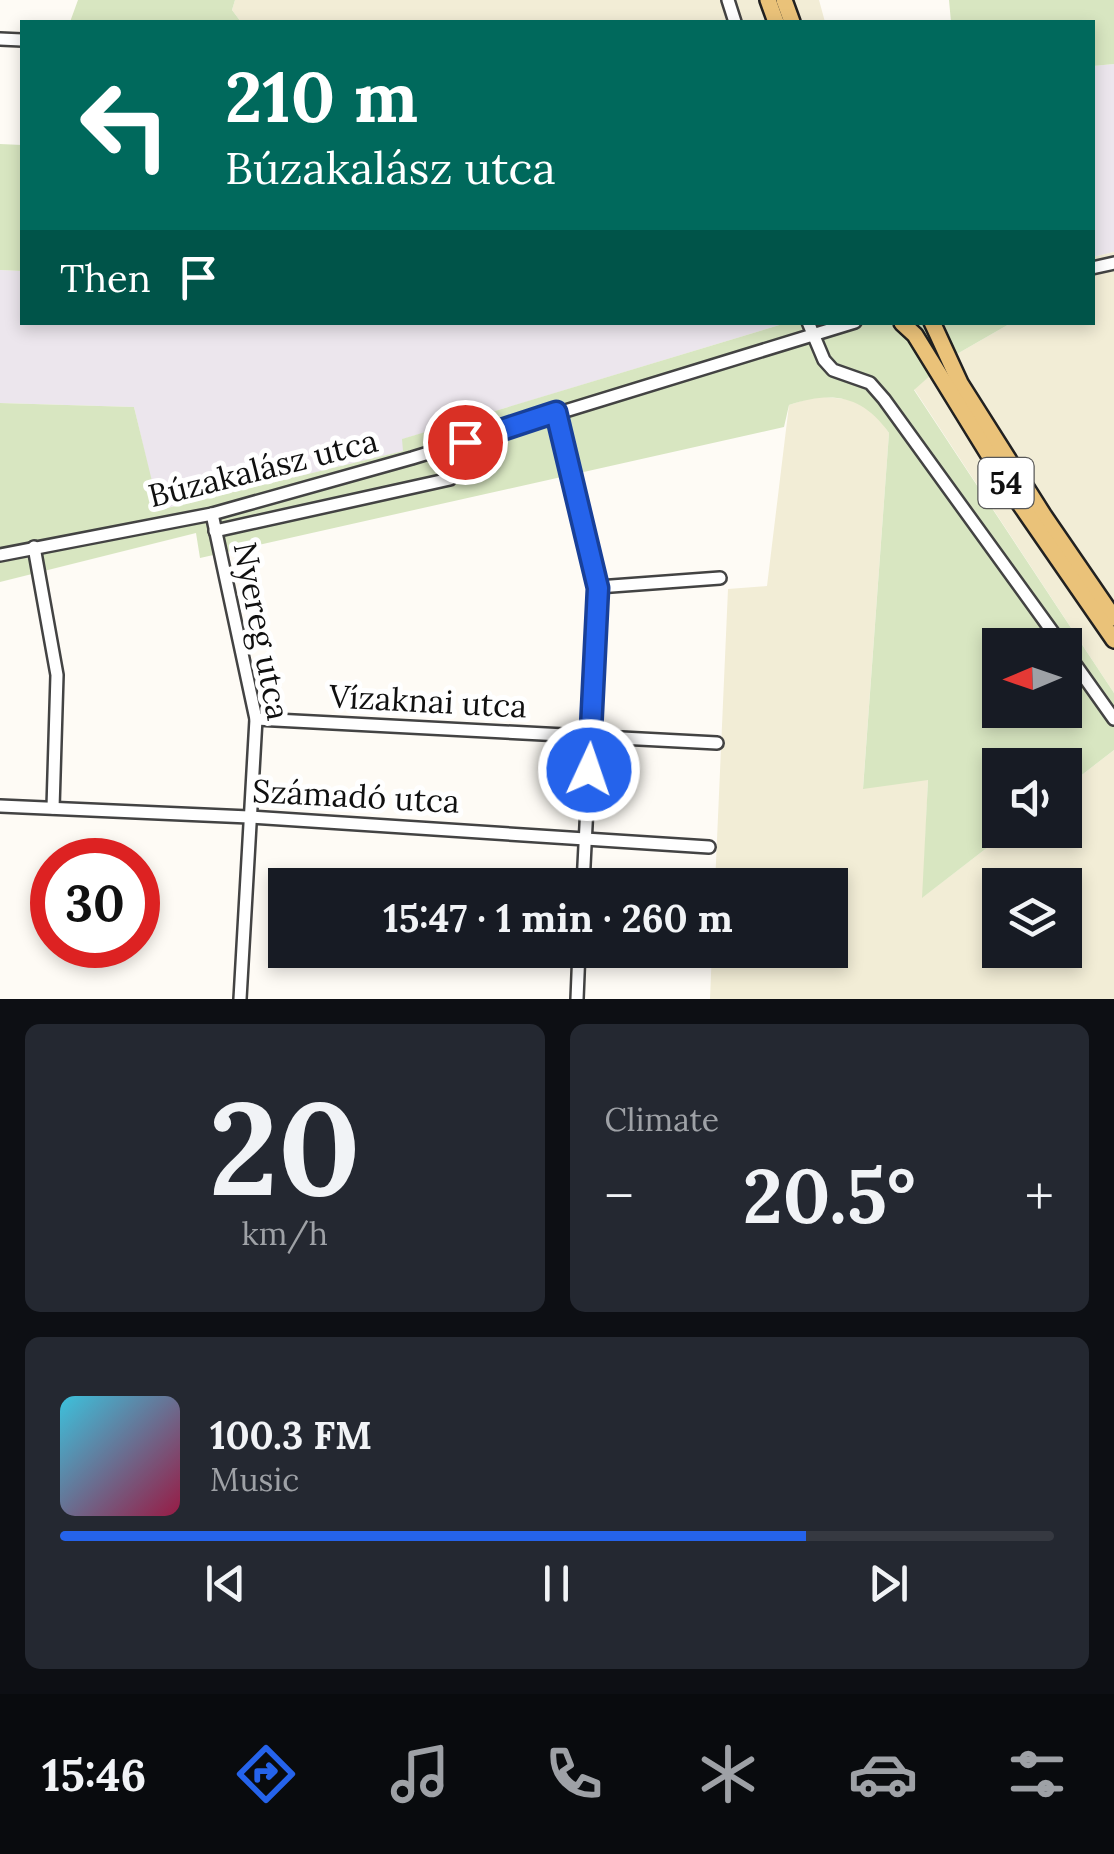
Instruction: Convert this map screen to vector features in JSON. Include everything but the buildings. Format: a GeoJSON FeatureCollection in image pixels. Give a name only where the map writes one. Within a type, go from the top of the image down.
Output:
{"type":"FeatureCollection","features":[{"type":"Feature","properties":{"kind":"main road","name":"54"},"geometry":{"type":"LineString","coordinates":[[907,325],[1013,494],[1114,640]]}},
{"type":"Feature","properties":{"kind":"main road","name":"54"},"geometry":{"type":"LineString","coordinates":[[933,325],[960,383],[1114,618]]}},
{"type":"Feature","properties":{"kind":"street"},"geometry":{"type":"LineString","coordinates":[[811,325],[819,335],[824,360],[833,370],[870,383],[884,400],[1049,628]]}},
{"type":"Feature","properties":{"kind":"street","name":"Búzakalász utca"},"geometry":{"type":"LineString","coordinates":[[819,335],[831,325]]}},
{"type":"Feature","properties":{"kind":"street","name":"Búzakalász utca"},"geometry":{"type":"LineString","coordinates":[[0,555],[212,514],[412,458],[847,325]]}},
{"type":"Feature","properties":{"kind":"street"},"geometry":{"type":"LineString","coordinates":[[556,412],[598,588],[583,868]]}},
{"type":"Feature","properties":{"kind":"street","name":"Búzakalász utca"},"geometry":{"type":"LineString","coordinates":[[215,531],[450,479]]}},
{"type":"Feature","properties":{"kind":"street","name":"Nyereg utca"},"geometry":{"type":"LineString","coordinates":[[212,514],[256,719],[240,999]]}},
{"type":"Feature","properties":{"kind":"street"},"geometry":{"type":"LineString","coordinates":[[34,548],[58,675],[53,808]]}},
{"type":"Feature","properties":{"kind":"street"},"geometry":{"type":"LineString","coordinates":[[598,588],[720,578]]}},
{"type":"Feature","properties":{"kind":"street"},"geometry":{"type":"LineString","coordinates":[[1082,674],[1114,719]]}},
{"type":"Feature","properties":{"kind":"street","name":"Vízaknai utca"},"geometry":{"type":"LineString","coordinates":[[256,719],[717,744]]}},
{"type":"Feature","properties":{"kind":"street","name":"Számadó utca"},"geometry":{"type":"LineString","coordinates":[[0,806],[249,817],[709,847]]}},
{"type":"Feature","properties":{"kind":"street"},"geometry":{"type":"LineString","coordinates":[[577,999],[578,968]]}},
{"type":"Feature","properties":{"kind":"shaded area"},"geometry":{"type":"Polygon","coordinates":[[[235,0],[819,0],[824,20],[240,20],[232,10],[235,0]]]}},
{"type":"Feature","properties":{"kind":"shaded area"},"geometry":{"type":"Polygon","coordinates":[[[1114,64],[1114,252],[1095,257],[1095,66],[1114,64]]]}},
{"type":"Feature","properties":{"kind":"shaded area"},"geometry":{"type":"Polygon","coordinates":[[[1114,252],[1114,693],[1082,644],[1082,628],[1071,628],[914,389],[950,358],[1008,325],[1095,325],[1095,257],[1114,252]]]}},
{"type":"Feature","properties":{"kind":"shaded area"},"geometry":{"type":"Polygon","coordinates":[[[0,270],[20,271],[20,325],[779,325],[403,439],[404,451],[158,510],[134,407],[0,403],[0,270]]]}},
{"type":"Feature","properties":{"kind":"shaded area"},"geometry":{"type":"Polygon","coordinates":[[[816,396],[854,400],[876,414],[889,433],[863,788],[928,779],[923,897],[987,848],[1082,848],[1082,775],[1114,750],[1114,999],[710,999],[711,968],[848,968],[848,868],[716,868],[728,589],[767,586],[789,405],[816,396]]]}},
{"type":"Feature","properties":{"kind":"green space"},"geometry":{"type":"Polygon","coordinates":[[[78,0],[235,0],[232,10],[240,20],[71,20],[78,0]]]}},
{"type":"Feature","properties":{"kind":"green space"},"geometry":{"type":"Polygon","coordinates":[[[949,0],[1114,0],[1114,64],[1095,66],[1095,20],[951,20],[949,0]]]}},
{"type":"Feature","properties":{"kind":"green space"},"geometry":{"type":"Polygon","coordinates":[[[0,144],[20,145],[20,271],[0,270],[0,144]]]}},
{"type":"Feature","properties":{"kind":"green space"},"geometry":{"type":"Polygon","coordinates":[[[779,325],[1008,325],[950,358],[914,390],[1071,628],[982,628],[982,728],[1082,728],[1082,645],[1114,693],[1114,750],[1082,775],[1082,748],[982,748],[982,848],[987,848],[922,898],[928,780],[863,789],[889,433],[868,411],[845,400],[819,398],[789,405],[784,427],[200,558],[196,533],[0,582],[0,403],[134,407],[159,510],[403,451],[402,439],[779,325]]]}},
{"type":"Feature","properties":{"kind":"route"},"geometry":{"type":"LineString","coordinates":[[465,442],[556,412],[598,588],[589,770]]}}]}
